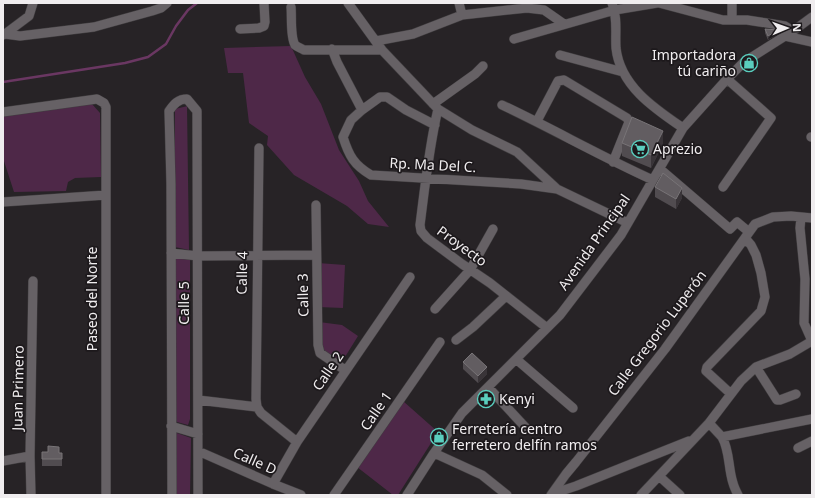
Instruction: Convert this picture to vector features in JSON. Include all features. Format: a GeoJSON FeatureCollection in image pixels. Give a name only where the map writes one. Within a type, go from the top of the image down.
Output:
{"type":"FeatureCollection","features":[{"type":"Feature","properties":{"kind":"street"},"geometry":{"type":"LineString","coordinates":[[4,35],[29,16],[33,3]]}},
{"type":"Feature","properties":{"kind":"street"},"geometry":{"type":"LineString","coordinates":[[4,35],[20,36],[94,27],[152,7],[161,8],[166,3]]}},
{"type":"Feature","properties":{"kind":"street"},"geometry":{"type":"LineString","coordinates":[[240,29],[259,28],[264,26],[264,3]]}},
{"type":"Feature","properties":{"kind":"street"},"geometry":{"type":"LineString","coordinates":[[348,3],[382,50],[436,107],[472,130],[517,152],[557,189],[628,223]]}},
{"type":"Feature","properties":{"kind":"street"},"geometry":{"type":"LineString","coordinates":[[459,3],[462,15]]}},
{"type":"Feature","properties":{"kind":"street"},"geometry":{"type":"LineString","coordinates":[[514,39],[564,24],[613,6],[658,3],[723,20],[773,24],[785,26],[794,31]]}},
{"type":"Feature","properties":{"kind":"street"},"geometry":{"type":"LineString","coordinates":[[732,3],[732,20]]}},
{"type":"Feature","properties":{"kind":"street"},"geometry":{"type":"LineString","coordinates":[[613,6],[616,24],[616,49],[623,72],[642,97],[683,128]]}},
{"type":"Feature","properties":{"kind":"street"},"geometry":{"type":"LineString","coordinates":[[292,7],[293,37],[295,44],[304,50],[382,50]]}},
{"type":"Feature","properties":{"kind":"street"},"geometry":{"type":"LineString","coordinates":[[376,41],[413,34],[462,15],[527,8],[549,12],[564,24]]}},
{"type":"Feature","properties":{"kind":"street","name":"Avenida Principal"},"geometry":{"type":"LineString","coordinates":[[407,495],[434,452],[462,414],[560,314],[628,223],[683,128],[744,62],[794,31],[812,17]]}},
{"type":"Feature","properties":{"kind":"street"},"geometry":{"type":"LineString","coordinates":[[785,36],[812,42]]}},
{"type":"Feature","properties":{"kind":"street"},"geometry":{"type":"LineString","coordinates":[[332,49],[337,62],[362,110],[380,97],[387,97],[406,110],[435,125]]}},
{"type":"Feature","properties":{"kind":"street"},"geometry":{"type":"LineString","coordinates":[[560,55],[623,72]]}},
{"type":"Feature","properties":{"kind":"street"},"geometry":{"type":"LineString","coordinates":[[436,107],[483,66]]}},
{"type":"Feature","properties":{"kind":"street"},"geometry":{"type":"LineString","coordinates":[[723,186],[771,118],[727,79]]}},
{"type":"Feature","properties":{"kind":"street"},"geometry":{"type":"LineString","coordinates":[[537,121],[558,81],[564,80],[624,116],[628,120],[629,122],[613,162]]}},
{"type":"Feature","properties":{"kind":"street","name":"Paseo del Norte"},"geometry":{"type":"LineString","coordinates":[[3,112],[97,99],[104,102],[106,107],[106,495]]}},
{"type":"Feature","properties":{"kind":"street","name":"Calle 5"},"geometry":{"type":"LineString","coordinates":[[171,253],[169,111],[176,102],[182,99],[187,99],[197,110],[198,495]]}},
{"type":"Feature","properties":{"kind":"street"},"geometry":{"type":"LineString","coordinates":[[502,105],[537,121],[613,162],[653,180]]}},
{"type":"Feature","properties":{"kind":"street","name":"Proyecto"},"geometry":{"type":"LineString","coordinates":[[436,107],[435,125],[420,225],[421,231],[427,238],[547,328]]}},
{"type":"Feature","properties":{"kind":"street","name":"Rp. Ma Del C."},"geometry":{"type":"LineString","coordinates":[[362,110],[351,120],[343,137],[358,168],[371,175],[542,186],[557,189]]}},
{"type":"Feature","properties":{"kind":"street","name":"Calle 4"},"geometry":{"type":"LineString","coordinates":[[256,403],[259,148]]}},
{"type":"Feature","properties":{"kind":"street"},"geometry":{"type":"LineString","coordinates":[[660,169],[730,229],[737,222],[756,255],[765,297],[761,312],[706,369],[706,371],[730,394]]}},
{"type":"Feature","properties":{"kind":"street"},"geometry":{"type":"LineString","coordinates":[[3,202],[106,195]]}},
{"type":"Feature","properties":{"kind":"street","name":"Calle 3"},"geometry":{"type":"LineString","coordinates":[[316,205],[318,344],[320,353],[345,370]]}},
{"type":"Feature","properties":{"kind":"street","name":"Calle Gregorio Luperón"},"geometry":{"type":"LineString","coordinates":[[552,494],[566,474],[665,350],[755,224],[773,217],[792,216],[812,218]]}},
{"type":"Feature","properties":{"kind":"street"},"geometry":{"type":"LineString","coordinates":[[641,495],[709,422],[741,381],[756,367],[790,354],[812,341],[804,323],[805,278],[800,228],[801,217]]}},
{"type":"Feature","properties":{"kind":"street"},"geometry":{"type":"LineString","coordinates":[[435,308],[470,270],[492,229]]}},
{"type":"Feature","properties":{"kind":"street"},"geometry":{"type":"LineString","coordinates":[[172,495],[171,253],[198,256],[316,255]]}},
{"type":"Feature","properties":{"kind":"street","name":"Calle 2"},"geometry":{"type":"LineString","coordinates":[[272,484],[297,442],[410,276]]}},
{"type":"Feature","properties":{"kind":"street","name":"Juan Primero"},"geometry":{"type":"LineString","coordinates":[[31,495],[30,456],[34,281]]}},
{"type":"Feature","properties":{"kind":"street"},"geometry":{"type":"LineString","coordinates":[[456,340],[474,327],[506,296]]}},
{"type":"Feature","properties":{"kind":"street","name":"Calle 1"},"geometry":{"type":"LineString","coordinates":[[334,495],[440,342]]}},
{"type":"Feature","properties":{"kind":"street"},"geometry":{"type":"LineString","coordinates":[[516,359],[573,408]]}},
{"type":"Feature","properties":{"kind":"street"},"geometry":{"type":"LineString","coordinates":[[756,367],[777,400],[796,394]]}},
{"type":"Feature","properties":{"kind":"street"},"geometry":{"type":"LineString","coordinates":[[488,387],[527,429]]}},
{"type":"Feature","properties":{"kind":"street"},"geometry":{"type":"LineString","coordinates":[[198,400],[256,403],[261,413],[297,442]]}},
{"type":"Feature","properties":{"kind":"street"},"geometry":{"type":"LineString","coordinates":[[722,437],[812,419]]}},
{"type":"Feature","properties":{"kind":"street"},"geometry":{"type":"LineString","coordinates":[[709,422],[725,442],[733,484],[738,495]]}},
{"type":"Feature","properties":{"kind":"street"},"geometry":{"type":"LineString","coordinates":[[171,426],[198,434]]}},
{"type":"Feature","properties":{"kind":"street"},"geometry":{"type":"LineString","coordinates":[[552,494],[692,440]]}},
{"type":"Feature","properties":{"kind":"street"},"geometry":{"type":"LineString","coordinates":[[798,448],[812,442]]}},
{"type":"Feature","properties":{"kind":"street","name":"Calle D"},"geometry":{"type":"LineString","coordinates":[[198,451],[272,484],[301,495]]}},
{"type":"Feature","properties":{"kind":"street"},"geometry":{"type":"LineString","coordinates":[[434,452],[482,475],[507,495]]}},
{"type":"Feature","properties":{"kind":"street"},"geometry":{"type":"LineString","coordinates":[[3,461],[30,456]]}},
{"type":"Feature","properties":{"kind":"street"},"geometry":{"type":"LineString","coordinates":[[659,476],[680,495]]}},
{"type":"Feature","properties":{"kind":"shaded area"},"geometry":{"type":"Polygon","coordinates":[[[291,46],[305,77],[321,104],[339,150],[359,181],[368,201],[389,227],[368,224],[347,206],[294,175],[267,145],[268,136],[249,123],[243,73],[228,73],[224,48],[291,46]]]}},
{"type":"Feature","properties":{"kind":"shaded area"},"geometry":{"type":"Polygon","coordinates":[[[92,104],[100,113],[101,177],[75,178],[68,182],[66,191],[14,192],[3,158],[3,114],[92,104]]]}},
{"type":"Feature","properties":{"kind":"shaded area"},"geometry":{"type":"Polygon","coordinates":[[[187,106],[189,250],[175,247],[175,109],[187,106]]]}},
{"type":"Feature","properties":{"kind":"shaded area"},"geometry":{"type":"Polygon","coordinates":[[[171,257],[190,259],[190,419],[188,425],[177,422],[175,418],[171,257]]]}},
{"type":"Feature","properties":{"kind":"shaded area"},"geometry":{"type":"Polygon","coordinates":[[[318,263],[345,265],[343,308],[318,307],[318,263]]]}},
{"type":"Feature","properties":{"kind":"shaded area"},"geometry":{"type":"Polygon","coordinates":[[[319,322],[342,325],[358,336],[340,365],[320,352],[319,322]]]}},
{"type":"Feature","properties":{"kind":"shaded area"},"geometry":{"type":"Polygon","coordinates":[[[403,401],[438,432],[398,495],[393,495],[357,467],[403,401]]]}},
{"type":"Feature","properties":{"kind":"shaded area"},"geometry":{"type":"Polygon","coordinates":[[[174,432],[191,438],[190,495],[175,495],[174,432]]]}},
{"type":"Feature","properties":{"kind":"building"},"geometry":{"type":"Polygon","coordinates":[[[765,29],[778,30],[768,36],[765,29]]]}},
{"type":"Feature","properties":{"kind":"building"},"geometry":{"type":"Polygon","coordinates":[[[632,117],[663,131],[651,155],[622,143],[632,117]]]}},
{"type":"Feature","properties":{"kind":"building"},"geometry":{"type":"Polygon","coordinates":[[[663,173],[682,188],[676,199],[655,187],[663,173]]]}},
{"type":"Feature","properties":{"kind":"building"},"geometry":{"type":"Polygon","coordinates":[[[472,353],[487,367],[478,376],[463,362],[472,353]]]}},
{"type":"Feature","properties":{"kind":"building"},"geometry":{"type":"Polygon","coordinates":[[[48,446],[59,447],[59,453],[62,453],[62,459],[42,459],[42,452],[48,452],[48,446]]]}},
{"type":"Feature","properties":{"kind":"waterway"},"geometry":{"type":"LineString","coordinates":[[3,82],[125,63],[148,57],[166,44],[176,26],[188,10],[197,3]]}},
{"type":"Feature","properties":{"kind":"place","name":"Importadora tú cariño"},"geometry":{"type":"Point","coordinates":[749,63]}},
{"type":"Feature","properties":{"kind":"place","name":"Aprezio"},"geometry":{"type":"Point","coordinates":[640,149]}},
{"type":"Feature","properties":{"kind":"place","name":"Kenyi"},"geometry":{"type":"Point","coordinates":[486,399]}},
{"type":"Feature","properties":{"kind":"place","name":"Ferretería centro ferretero delfín ramos"},"geometry":{"type":"Point","coordinates":[439,437]}}]}
